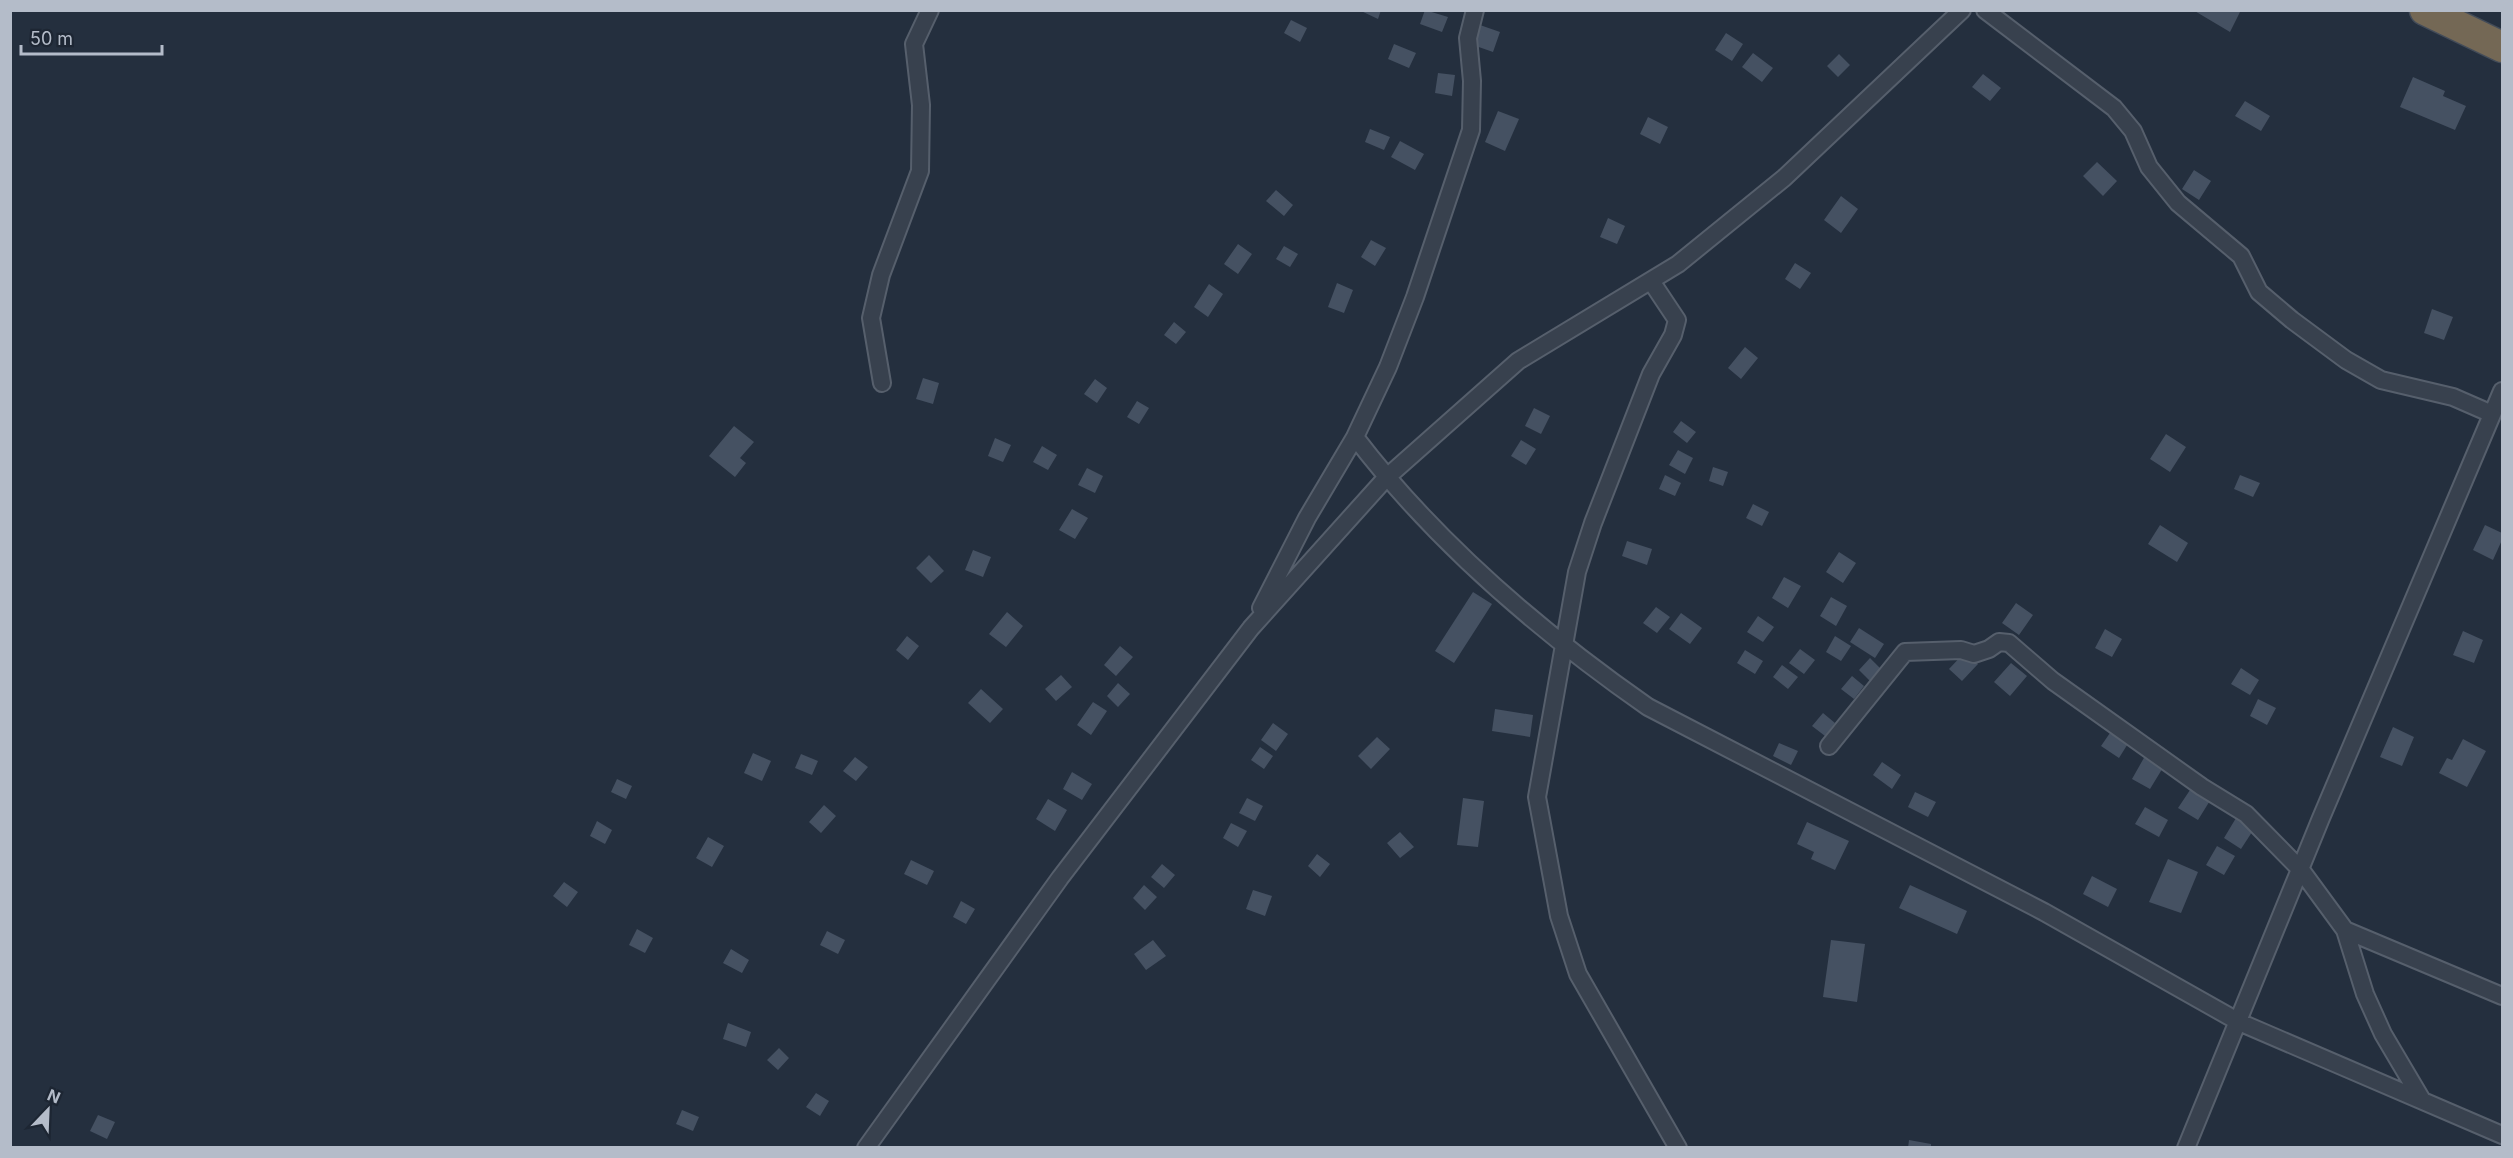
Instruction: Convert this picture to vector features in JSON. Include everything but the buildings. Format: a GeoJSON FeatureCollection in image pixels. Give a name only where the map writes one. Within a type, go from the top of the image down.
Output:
{"type":"FeatureCollection","features":[{"type":"Feature","properties":{"kind":"highway"},"geometry":{"type":"LineString","coordinates":[[2425,10],[2502,48]]}},
{"type":"Feature","properties":{"kind":"street"},"geometry":{"type":"LineString","coordinates":[[882,383],[871,318],[881,275],[920,171],[921,105],[914,44],[930,10]]}},
{"type":"Feature","properties":{"kind":"street"},"geometry":{"type":"LineString","coordinates":[[1251,628],[1307,518],[1355,436],[1388,367],[1415,297],[1471,130],[1472,81],[1468,38],[1475,10]]}},
{"type":"Feature","properties":{"kind":"street"},"geometry":{"type":"LineString","coordinates":[[866,1148],[1060,878],[1251,628],[1386,478],[1518,360],[1678,264],[1784,178],[1962,10]]}},
{"type":"Feature","properties":{"kind":"street"},"geometry":{"type":"LineString","coordinates":[[1985,10],[2114,108],[2133,131],[2148,167],[2178,203],[2241,256],[2259,292],[2292,320],[2346,360],[2381,380],[2453,397],[2492,414]]}},
{"type":"Feature","properties":{"kind":"street"},"geometry":{"type":"LineString","coordinates":[[1651,281],[1677,320],[1673,335],[1651,374],[1593,523],[1577,572],[1537,797],[1540,826],[1559,916],[1578,974],[1678,1148]]}},
{"type":"Feature","properties":{"kind":"street"},"geometry":{"type":"LineString","coordinates":[[2186,1148],[2502,391]]}},
{"type":"Feature","properties":{"kind":"street"},"geometry":{"type":"LineString","coordinates":[[1355,436],[1386,478],[1443,539],[1500,593],[1599,672],[1648,707],[2044,912],[2239,1022],[2502,1135]]}},
{"type":"Feature","properties":{"kind":"street"},"geometry":{"type":"LineString","coordinates":[[1828,746],[1905,652],[1960,650],[1974,654],[1989,649],[1999,642],[2009,644],[2053,681],[2202,787],[2246,814],[2301,870],[2345,930],[2365,994],[2383,1034],[2422,1100]]}},
{"type":"Feature","properties":{"kind":"street"},"geometry":{"type":"LineString","coordinates":[[2345,930],[2502,996]]}}]}
